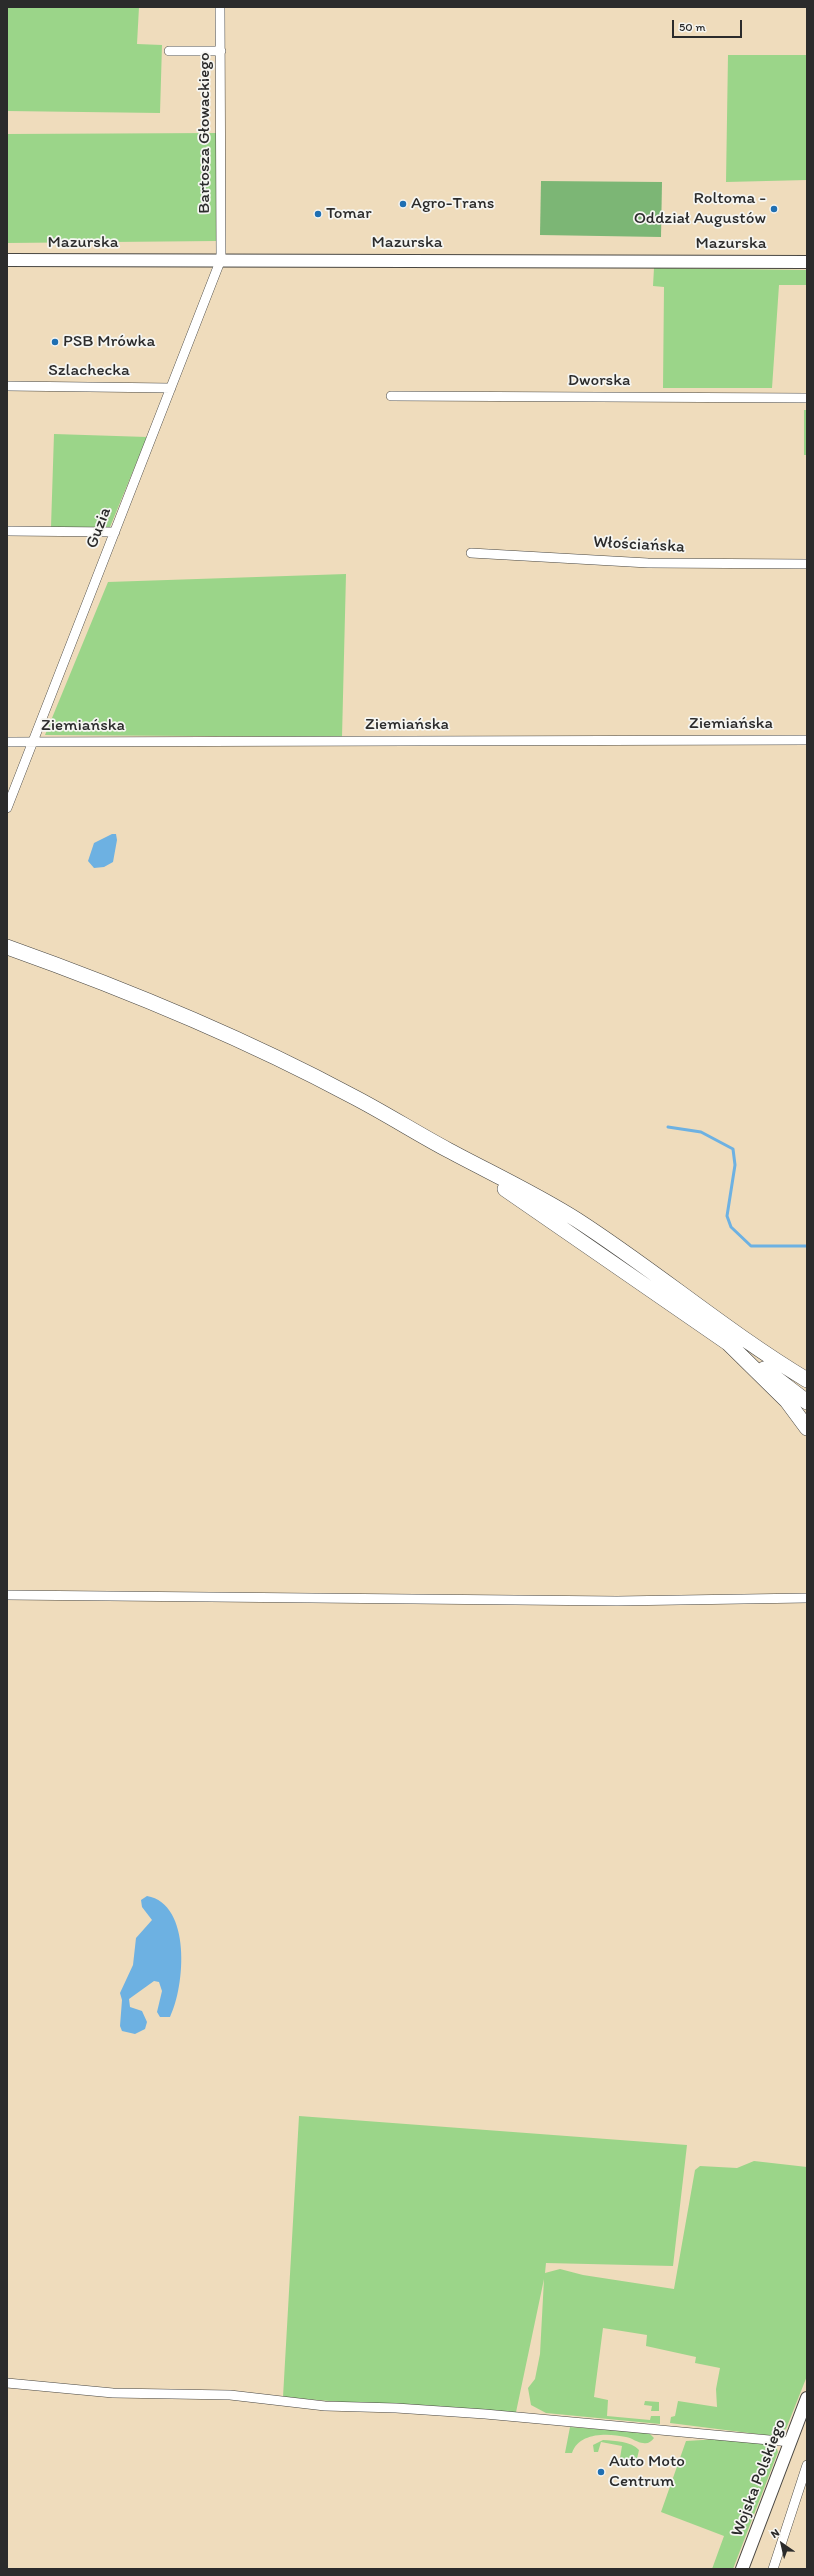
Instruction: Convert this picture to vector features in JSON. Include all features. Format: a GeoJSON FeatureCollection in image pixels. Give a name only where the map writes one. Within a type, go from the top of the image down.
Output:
{"type":"FeatureCollection","features":[{"type":"Feature","properties":{"kind":"highway"},"geometry":{"type":"LineString","coordinates":[[7,947],[98,979],[247,1044],[352,1096],[449,1151],[510,1181],[576,1220],[648,1269],[749,1342],[807,1380]]}},
{"type":"Feature","properties":{"kind":"highway"},"geometry":{"type":"LineString","coordinates":[[449,1151],[728,1343],[787,1385],[807,1402]]}},
{"type":"Feature","properties":{"kind":"highway"},"geometry":{"type":"LineString","coordinates":[[749,1342],[807,1392]]}},
{"type":"Feature","properties":{"kind":"highway"},"geometry":{"type":"LineString","coordinates":[[728,1343],[787,1401],[807,1428]]}},
{"type":"Feature","properties":{"kind":"main road","name":"Mazurska"},"geometry":{"type":"LineString","coordinates":[[7,260],[221,259],[807,262]]}},
{"type":"Feature","properties":{"kind":"main road","name":"Wojska Polskiego"},"geometry":{"type":"LineString","coordinates":[[742,2569],[807,2398]]}},
{"type":"Feature","properties":{"kind":"street","name":"Bartosza Głowackiego"},"geometry":{"type":"LineString","coordinates":[[220,7],[221,259]]}},
{"type":"Feature","properties":{"kind":"street"},"geometry":{"type":"LineString","coordinates":[[169,51],[221,51]]}},
{"type":"Feature","properties":{"kind":"street","name":"Guzia"},"geometry":{"type":"LineString","coordinates":[[7,808],[221,259]]}},
{"type":"Feature","properties":{"kind":"street","name":"Szlachecka"},"geometry":{"type":"LineString","coordinates":[[7,386],[171,388]]}},
{"type":"Feature","properties":{"kind":"street","name":"Dworska"},"geometry":{"type":"LineString","coordinates":[[392,396],[807,398]]}},
{"type":"Feature","properties":{"kind":"street"},"geometry":{"type":"LineString","coordinates":[[7,531],[115,532]]}},
{"type":"Feature","properties":{"kind":"street","name":"Włościańska"},"geometry":{"type":"LineString","coordinates":[[471,553],[648,563],[807,564]]}},
{"type":"Feature","properties":{"kind":"street","name":"Ziemiańska"},"geometry":{"type":"LineString","coordinates":[[7,742],[807,740]]}},
{"type":"Feature","properties":{"kind":"street"},"geometry":{"type":"LineString","coordinates":[[7,1595],[617,1601],[807,1598]]}},
{"type":"Feature","properties":{"kind":"street"},"geometry":{"type":"LineString","coordinates":[[7,2383],[113,2393],[230,2395],[325,2406],[396,2408],[485,2414],[790,2442]]}},
{"type":"Feature","properties":{"kind":"street"},"geometry":{"type":"LineString","coordinates":[[773,2569],[807,2465]]}},
{"type":"Feature","properties":{"kind":"green space"},"geometry":{"type":"Polygon","coordinates":[[[7,7],[139,7],[137,44],[162,45],[160,113],[7,111],[7,7]]]}},
{"type":"Feature","properties":{"kind":"green space"},"geometry":{"type":"Polygon","coordinates":[[[728,55],[807,55],[807,180],[726,182],[728,55]]]}},
{"type":"Feature","properties":{"kind":"green space"},"geometry":{"type":"Polygon","coordinates":[[[217,133],[216,241],[7,243],[7,134],[217,133]]]}},
{"type":"Feature","properties":{"kind":"green space"},"geometry":{"type":"Polygon","coordinates":[[[541,181],[662,182],[661,237],[540,235],[541,181]]]}},
{"type":"Feature","properties":{"kind":"green space"},"geometry":{"type":"Polygon","coordinates":[[[654,268],[807,270],[807,285],[779,285],[772,388],[663,388],[664,287],[653,286],[654,268]]]}},
{"type":"Feature","properties":{"kind":"green space"},"geometry":{"type":"Polygon","coordinates":[[[804,410],[807,410],[807,455],[804,455],[804,410]]]}},
{"type":"Feature","properties":{"kind":"green space"},"geometry":{"type":"Polygon","coordinates":[[[54,434],[147,437],[110,527],[51,527],[54,434]]]}},
{"type":"Feature","properties":{"kind":"green space"},"geometry":{"type":"Polygon","coordinates":[[[346,574],[342,737],[45,735],[108,582],[346,574]]]}},
{"type":"Feature","properties":{"kind":"green space"},"geometry":{"type":"Polygon","coordinates":[[[299,2116],[687,2145],[673,2266],[546,2263],[545,2273],[560,2269],[583,2275],[674,2289],[695,2170],[700,2166],[737,2168],[754,2161],[807,2167],[807,2376],[786,2429],[773,2435],[765,2435],[670,2423],[671,2417],[675,2416],[678,2401],[717,2407],[716,2389],[720,2368],[695,2363],[696,2357],[646,2346],[647,2335],[603,2328],[594,2397],[608,2400],[607,2416],[650,2420],[651,2416],[660,2416],[660,2424],[546,2413],[531,2405],[528,2388],[535,2379],[540,2354],[544,2279],[515,2417],[283,2397],[299,2116]]]}},
{"type":"Feature","properties":{"kind":"green space"},"geometry":{"type":"Polygon","coordinates":[[[645,2401],[659,2402],[659,2411],[651,2411],[652,2406],[644,2405],[645,2401]]]}},
{"type":"Feature","properties":{"kind":"green space"},"geometry":{"type":"Polygon","coordinates":[[[570,2427],[649,2433],[654,2438],[652,2441],[645,2443],[619,2436],[595,2436],[581,2441],[572,2453],[565,2453],[570,2427]]]}},
{"type":"Feature","properties":{"kind":"green space"},"geometry":{"type":"Polygon","coordinates":[[[719,2439],[768,2443],[776,2446],[778,2452],[733,2569],[712,2569],[724,2536],[661,2512],[686,2441],[719,2439]]]}},
{"type":"Feature","properties":{"kind":"green space"},"geometry":{"type":"Polygon","coordinates":[[[603,2440],[622,2442],[636,2447],[639,2450],[635,2467],[619,2464],[622,2446],[601,2442],[598,2452],[594,2452],[593,2445],[603,2440]]]}},
{"type":"Feature","properties":{"kind":"water"},"geometry":{"type":"Polygon","coordinates":[[[112,834],[116,834],[117,840],[113,862],[104,867],[94,868],[88,861],[94,843],[112,834]]]}},
{"type":"Feature","properties":{"kind":"water"},"geometry":{"type":"Polygon","coordinates":[[[147,1896],[162,1902],[172,1914],[178,1930],[181,1948],[181,1968],[179,1987],[170,2017],[160,2017],[157,2012],[162,1991],[159,1982],[154,1981],[129,1999],[130,2007],[142,2011],[147,2022],[145,2029],[135,2034],[122,2031],[120,2026],[122,2000],[120,1993],[133,1965],[136,1938],[152,1920],[142,1907],[141,1900],[147,1896]]]}},
{"type":"Feature","properties":{"kind":"waterway"},"geometry":{"type":"LineString","coordinates":[[668,1127],[701,1132],[733,1149],[735,1165],[727,1216],[731,1227],[751,1246],[807,1246]]}},
{"type":"Feature","properties":{"kind":"place","name":"Agro-Trans"},"geometry":{"type":"Point","coordinates":[403,204]}},
{"type":"Feature","properties":{"kind":"place","name":"Roltoma - Oddział Augustów"},"geometry":{"type":"Point","coordinates":[774,209]}},
{"type":"Feature","properties":{"kind":"place","name":"Tomar"},"geometry":{"type":"Point","coordinates":[318,214]}},
{"type":"Feature","properties":{"kind":"place","name":"PSB Mrówka"},"geometry":{"type":"Point","coordinates":[55,342]}},
{"type":"Feature","properties":{"kind":"place","name":"Auto Moto Centrum"},"geometry":{"type":"Point","coordinates":[601,2472]}}]}
